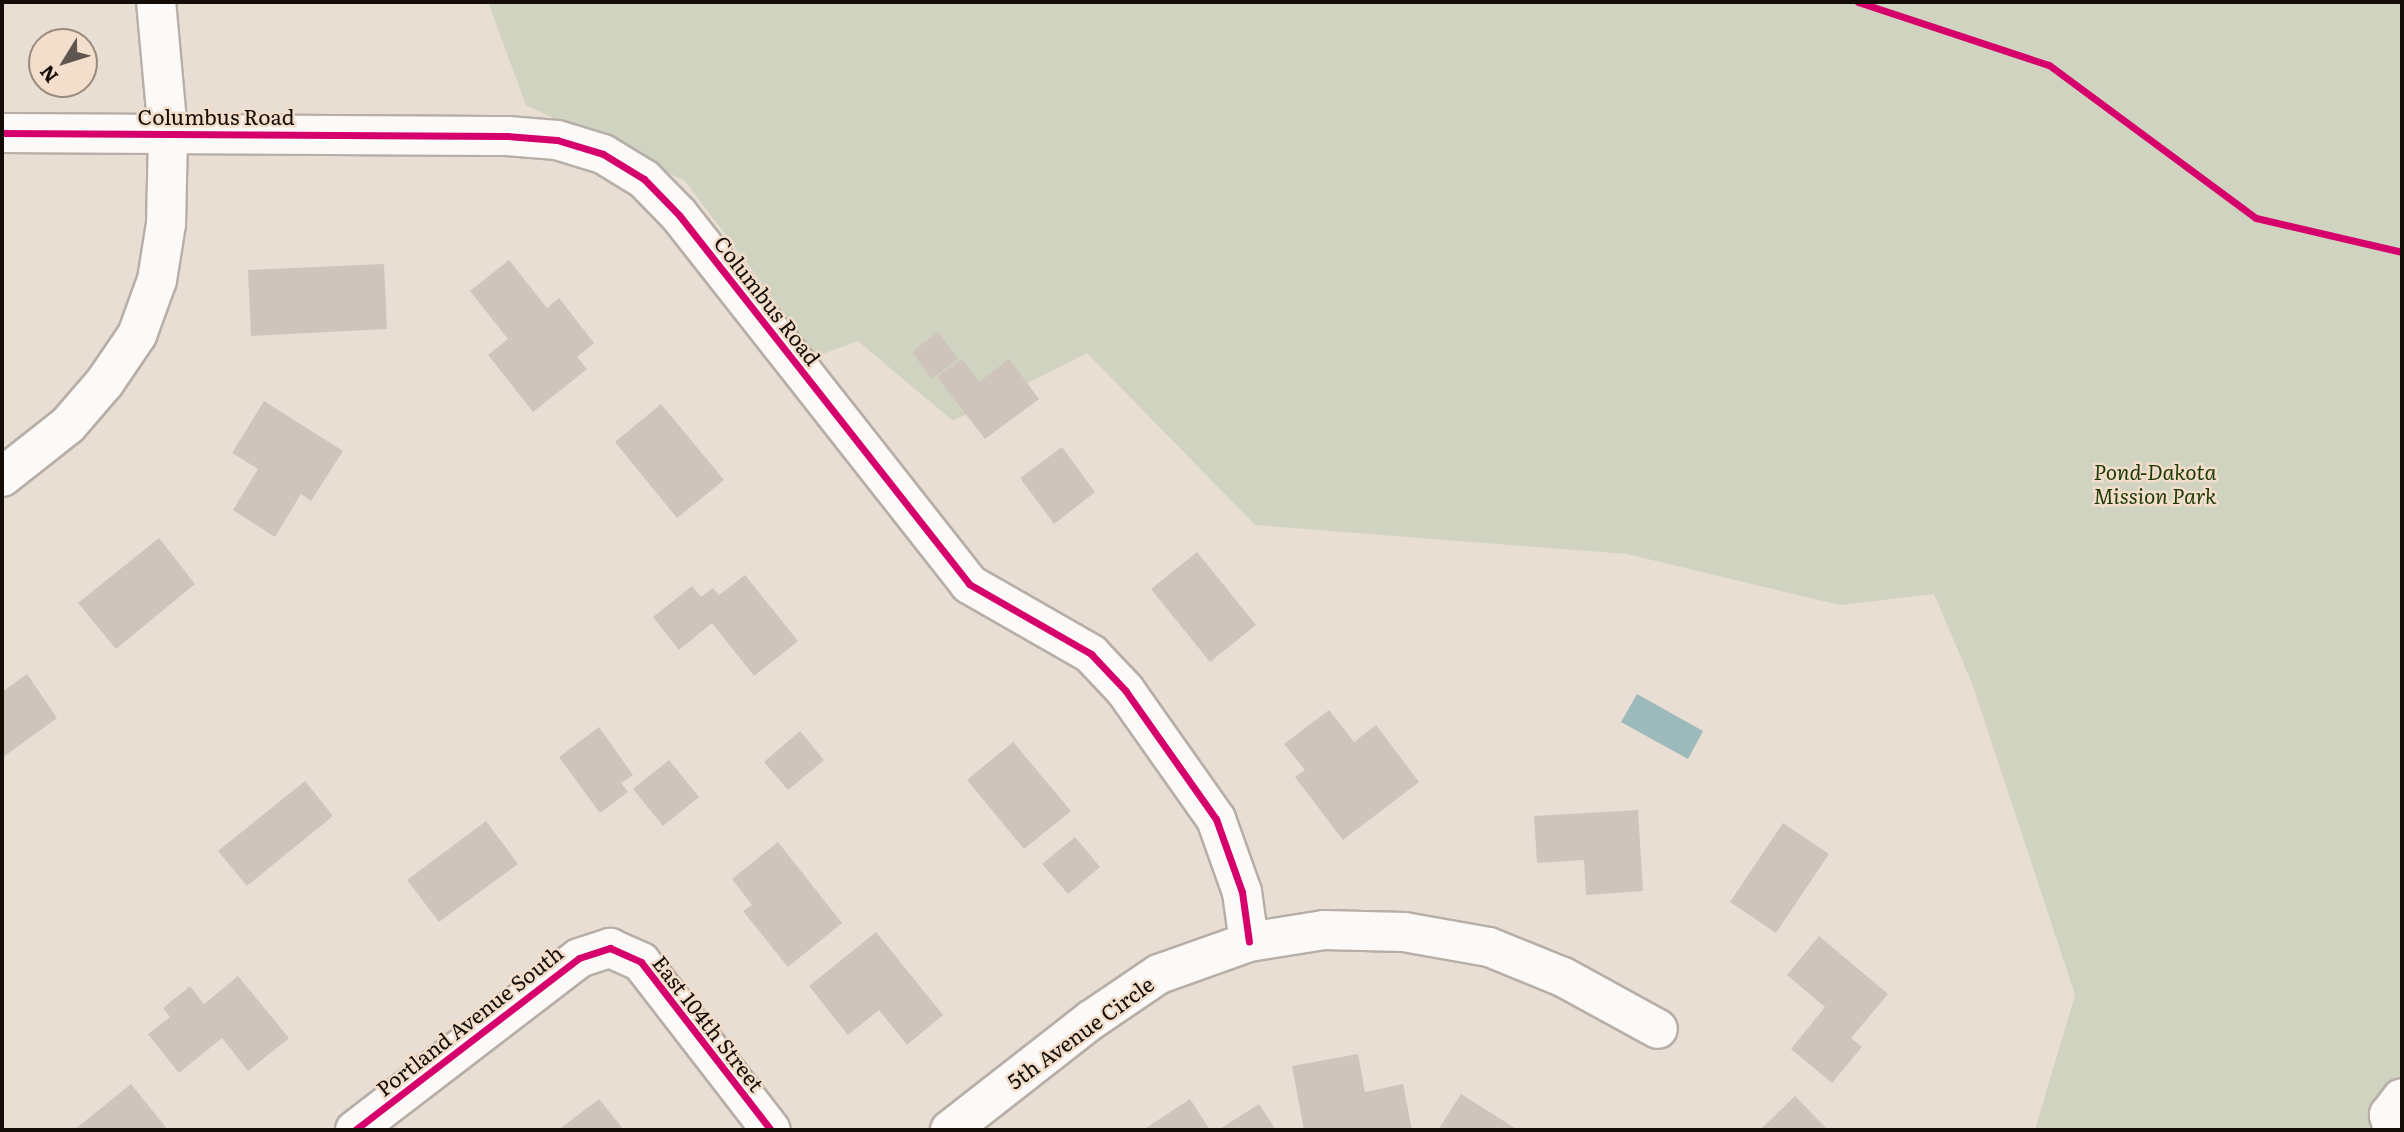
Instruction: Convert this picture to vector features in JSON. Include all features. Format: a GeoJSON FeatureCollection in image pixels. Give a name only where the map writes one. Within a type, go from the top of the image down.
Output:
{"type":"FeatureCollection","features":[{"type":"Feature","properties":{"kind":"street"},"geometry":{"type":"LineString","coordinates":[[2,477],[68,425],[106,382],[137,335],[157,280],[166,224],[168,133],[156,2]]}},
{"type":"Feature","properties":{"kind":"street","name":"Columbus Road"},"geometry":{"type":"LineString","coordinates":[[2,133],[507,135],[557,140],[603,154],[644,179],[679,215],[969,584],[1091,654],[1125,690],[1216,819],[1242,892],[1249,942]]}},
{"type":"Feature","properties":{"kind":"street","name":"5th Avenue Circle"},"geometry":{"type":"LineString","coordinates":[[950,1130],[1091,1020],[1159,974],[1249,942],[1324,930],[1404,932],[1489,947],[1563,977],[1658,1029]]}},
{"type":"Feature","properties":{"kind":"street","name":"Portland Avenue South"},"geometry":{"type":"LineString","coordinates":[[355,1130],[579,958],[610,948]]}},
{"type":"Feature","properties":{"kind":"street","name":"East 104th Street"},"geometry":{"type":"LineString","coordinates":[[610,948],[641,962],[771,1130]]}},
{"type":"Feature","properties":{"kind":"street"},"geometry":{"type":"LineString","coordinates":[[2393,1130],[2389,1115],[2402,1097]]}},
{"type":"Feature","properties":{"kind":"green space","name":"Pond-Dakota Mission Park"},"geometry":{"type":"Polygon","coordinates":[[[488,2],[2402,2],[2402,1130],[2035,1130],[2075,995],[1973,686],[1934,594],[1840,605],[1627,554],[1255,525],[1087,353],[953,421],[858,341],[817,356],[685,181],[526,105],[488,2]]]}},
{"type":"Feature","properties":{"kind":"water"},"geometry":{"type":"Polygon","coordinates":[[[1637,694],[1703,731],[1688,759],[1621,722],[1637,694]]]}},
{"type":"Feature","properties":{"kind":"building"},"geometry":{"type":"Polygon","coordinates":[[[509,260],[547,308],[559,298],[594,343],[577,357],[587,369],[533,412],[488,355],[508,339],[470,291],[509,260]]]}},
{"type":"Feature","properties":{"kind":"building"},"geometry":{"type":"Polygon","coordinates":[[[384,264],[387,329],[251,336],[248,270],[384,264]]]}},
{"type":"Feature","properties":{"kind":"building"},"geometry":{"type":"Polygon","coordinates":[[[938,332],[958,359],[932,379],[912,352],[938,332]]]}},
{"type":"Feature","properties":{"kind":"building"},"geometry":{"type":"Polygon","coordinates":[[[962,359],[979,382],[1009,359],[1039,399],[985,439],[937,377],[962,359]]]}},
{"type":"Feature","properties":{"kind":"building"},"geometry":{"type":"Polygon","coordinates":[[[264,401],[343,451],[311,501],[301,494],[275,537],[233,510],[258,469],[232,453],[264,401]]]}},
{"type":"Feature","properties":{"kind":"building"},"geometry":{"type":"Polygon","coordinates":[[[661,404],[724,480],[677,518],[615,442],[661,404]]]}},
{"type":"Feature","properties":{"kind":"building"},"geometry":{"type":"Polygon","coordinates":[[[1062,447],[1095,492],[1054,524],[1020,478],[1062,447]]]}},
{"type":"Feature","properties":{"kind":"building"},"geometry":{"type":"Polygon","coordinates":[[[159,538],[195,584],[116,649],[78,603],[159,538]]]}},
{"type":"Feature","properties":{"kind":"building"},"geometry":{"type":"Polygon","coordinates":[[[1197,552],[1256,625],[1210,662],[1151,589],[1197,552]]]}},
{"type":"Feature","properties":{"kind":"building"},"geometry":{"type":"Polygon","coordinates":[[[745,575],[798,641],[754,676],[712,623],[679,650],[653,617],[692,586],[701,597],[713,588],[719,595],[745,575]]]}},
{"type":"Feature","properties":{"kind":"building"},"geometry":{"type":"Polygon","coordinates":[[[27,674],[57,718],[2,758],[2,692],[27,674]]]}},
{"type":"Feature","properties":{"kind":"building"},"geometry":{"type":"Polygon","coordinates":[[[1329,710],[1354,742],[1376,725],[1419,782],[1343,840],[1295,777],[1305,770],[1284,744],[1329,710]]]}},
{"type":"Feature","properties":{"kind":"building"},"geometry":{"type":"Polygon","coordinates":[[[599,727],[633,775],[621,783],[628,792],[600,813],[559,757],[599,727]]]}},
{"type":"Feature","properties":{"kind":"building"},"geometry":{"type":"Polygon","coordinates":[[[800,731],[824,760],[788,790],[764,762],[800,731]]]}},
{"type":"Feature","properties":{"kind":"building"},"geometry":{"type":"Polygon","coordinates":[[[1013,742],[1071,811],[1024,849],[967,780],[1013,742]]]}},
{"type":"Feature","properties":{"kind":"building"},"geometry":{"type":"Polygon","coordinates":[[[669,760],[699,797],[663,826],[633,789],[669,760]]]}},
{"type":"Feature","properties":{"kind":"building"},"geometry":{"type":"Polygon","coordinates":[[[305,781],[333,816],[247,886],[218,851],[305,781]]]}},
{"type":"Feature","properties":{"kind":"building"},"geometry":{"type":"Polygon","coordinates":[[[1638,810],[1643,891],[1586,895],[1584,860],[1537,863],[1534,816],[1638,810]]]}},
{"type":"Feature","properties":{"kind":"building"},"geometry":{"type":"Polygon","coordinates":[[[486,821],[518,864],[439,922],[407,880],[486,821]]]}},
{"type":"Feature","properties":{"kind":"building"},"geometry":{"type":"Polygon","coordinates":[[[1783,823],[1829,854],[1776,933],[1730,902],[1783,823]]]}},
{"type":"Feature","properties":{"kind":"building"},"geometry":{"type":"Polygon","coordinates":[[[1075,837],[1100,867],[1068,894],[1042,864],[1075,837]]]}},
{"type":"Feature","properties":{"kind":"building"},"geometry":{"type":"Polygon","coordinates":[[[778,842],[842,923],[788,967],[743,911],[752,905],[732,879],[778,842]]]}},
{"type":"Feature","properties":{"kind":"building"},"geometry":{"type":"Polygon","coordinates":[[[876,932],[943,1015],[907,1045],[879,1010],[848,1035],[809,986],[876,932]]]}},
{"type":"Feature","properties":{"kind":"building"},"geometry":{"type":"Polygon","coordinates":[[[1819,936],[1888,994],[1851,1038],[1862,1047],[1832,1083],[1791,1049],[1825,1007],[1787,975],[1819,936]]]}},
{"type":"Feature","properties":{"kind":"building"},"geometry":{"type":"Polygon","coordinates":[[[238,976],[289,1038],[248,1071],[222,1038],[179,1073],[148,1034],[170,1017],[163,1008],[190,986],[204,1004],[238,976]]]}},
{"type":"Feature","properties":{"kind":"building"},"geometry":{"type":"Polygon","coordinates":[[[1358,1054],[1365,1092],[1403,1084],[1412,1130],[1304,1130],[1292,1066],[1358,1054]]]}},
{"type":"Feature","properties":{"kind":"building"},"geometry":{"type":"Polygon","coordinates":[[[131,1084],[168,1130],[74,1130],[131,1084]]]}},
{"type":"Feature","properties":{"kind":"building"},"geometry":{"type":"Polygon","coordinates":[[[1461,1094],[1518,1130],[1438,1130],[1461,1094]]]}},
{"type":"Feature","properties":{"kind":"building"},"geometry":{"type":"Polygon","coordinates":[[[1795,1096],[1828,1130],[1760,1130],[1795,1096]]]}},
{"type":"Feature","properties":{"kind":"building"},"geometry":{"type":"Polygon","coordinates":[[[599,1099],[624,1130],[558,1130],[599,1099]]]}},
{"type":"Feature","properties":{"kind":"building"},"geometry":{"type":"Polygon","coordinates":[[[1190,1099],[1210,1130],[1143,1130],[1190,1099]]]}},
{"type":"Feature","properties":{"kind":"building"},"geometry":{"type":"Polygon","coordinates":[[[1259,1104],[1276,1130],[1218,1130],[1259,1104]]]}},
{"type":"Feature","properties":{"kind":"cycle path"},"geometry":{"type":"LineString","coordinates":[[1858,2],[2049,65],[2256,218],[2402,252]]}},
{"type":"Feature","properties":{"kind":"cycle path"},"geometry":{"type":"LineString","coordinates":[[2,133],[507,136],[557,140],[603,154],[644,179],[679,215],[969,584],[1091,654],[1125,690],[1216,819],[1242,892],[1249,942]]}},
{"type":"Feature","properties":{"kind":"cycle path"},"geometry":{"type":"LineString","coordinates":[[355,1130],[579,958],[610,948],[641,962],[771,1130]]}}]}
